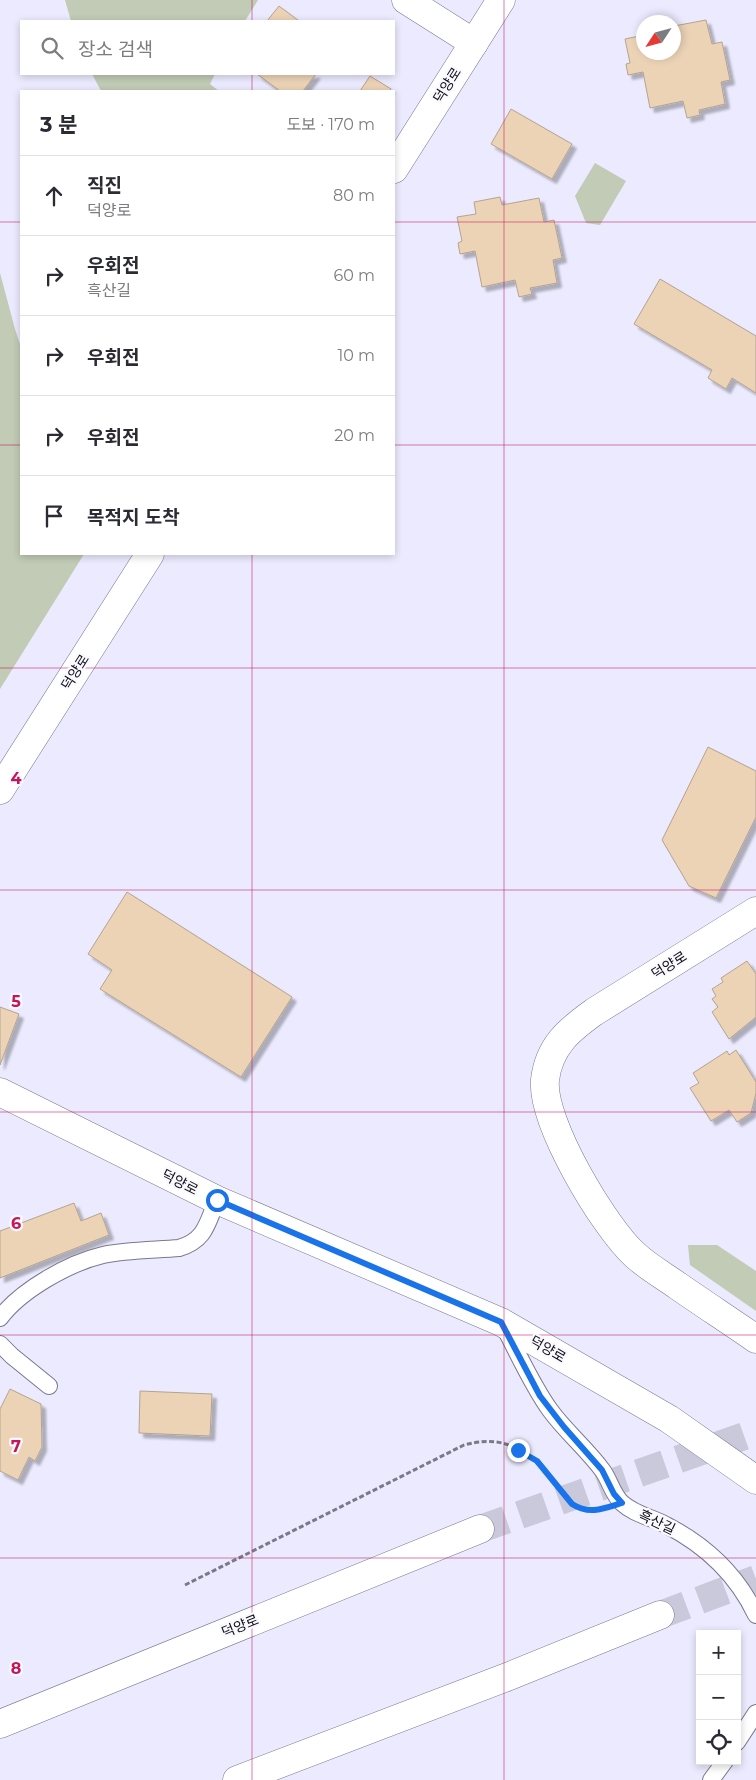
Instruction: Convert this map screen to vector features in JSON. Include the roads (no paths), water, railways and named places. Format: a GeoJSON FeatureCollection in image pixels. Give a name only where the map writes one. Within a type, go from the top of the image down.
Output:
{"type":"FeatureCollection","features":[{"type":"Feature","properties":{"kind":"street"},"geometry":{"type":"LineString","coordinates":[[406,0],[474,43]]}},
{"type":"Feature","properties":{"kind":"street","name":"덕양로"},"geometry":{"type":"LineString","coordinates":[[395,167],[501,0]]}},
{"type":"Feature","properties":{"kind":"street","name":"덕양로"},"geometry":{"type":"LineString","coordinates":[[0,790],[149,555]]}},
{"type":"Feature","properties":{"kind":"street","name":"덕양로"},"geometry":{"type":"LineString","coordinates":[[756,911],[574,1026],[558,1042],[545,1080],[548,1102],[559,1134],[576,1171],[602,1216],[618,1239],[643,1261],[756,1340]]}},
{"type":"Feature","properties":{"kind":"street","name":"덕양로"},"geometry":{"type":"LineString","coordinates":[[0,1092],[217,1200],[501,1322],[670,1419],[756,1480]]}},
{"type":"Feature","properties":{"kind":"street","name":"덕양로"},"geometry":{"type":"LineString","coordinates":[[0,1724],[480,1528]]}},
{"type":"Feature","properties":{"kind":"street"},"geometry":{"type":"LineString","coordinates":[[237,1780],[507,1677],[660,1615]]}},
{"type":"Feature","properties":{"kind":"lane"},"geometry":{"type":"LineString","coordinates":[[0,1318],[14,1304],[40,1284],[80,1262],[104,1255],[180,1248],[188,1245],[201,1236],[217,1200]]}},
{"type":"Feature","properties":{"kind":"lane","name":"흑산길"},"geometry":{"type":"LineString","coordinates":[[501,1322],[546,1404],[602,1470],[614,1494],[634,1512],[665,1524],[700,1546],[717,1560],[749,1601],[756,1615]]}},
{"type":"Feature","properties":{"kind":"lane"},"geometry":{"type":"LineString","coordinates":[[0,1344],[49,1386]]}},
{"type":"Feature","properties":{"kind":"lane"},"geometry":{"type":"LineString","coordinates":[[741,1736],[756,1713]]}},
{"type":"Feature","properties":{"kind":"lane"},"geometry":{"type":"LineString","coordinates":[[711,1780],[722,1765]]}},
{"type":"Feature","properties":{"kind":"tunnel"},"geometry":{"type":"LineString","coordinates":[[480,1529],[756,1432]]}},
{"type":"Feature","properties":{"kind":"tunnel"},"geometry":{"type":"LineString","coordinates":[[660,1615],[756,1579]]}}]}
